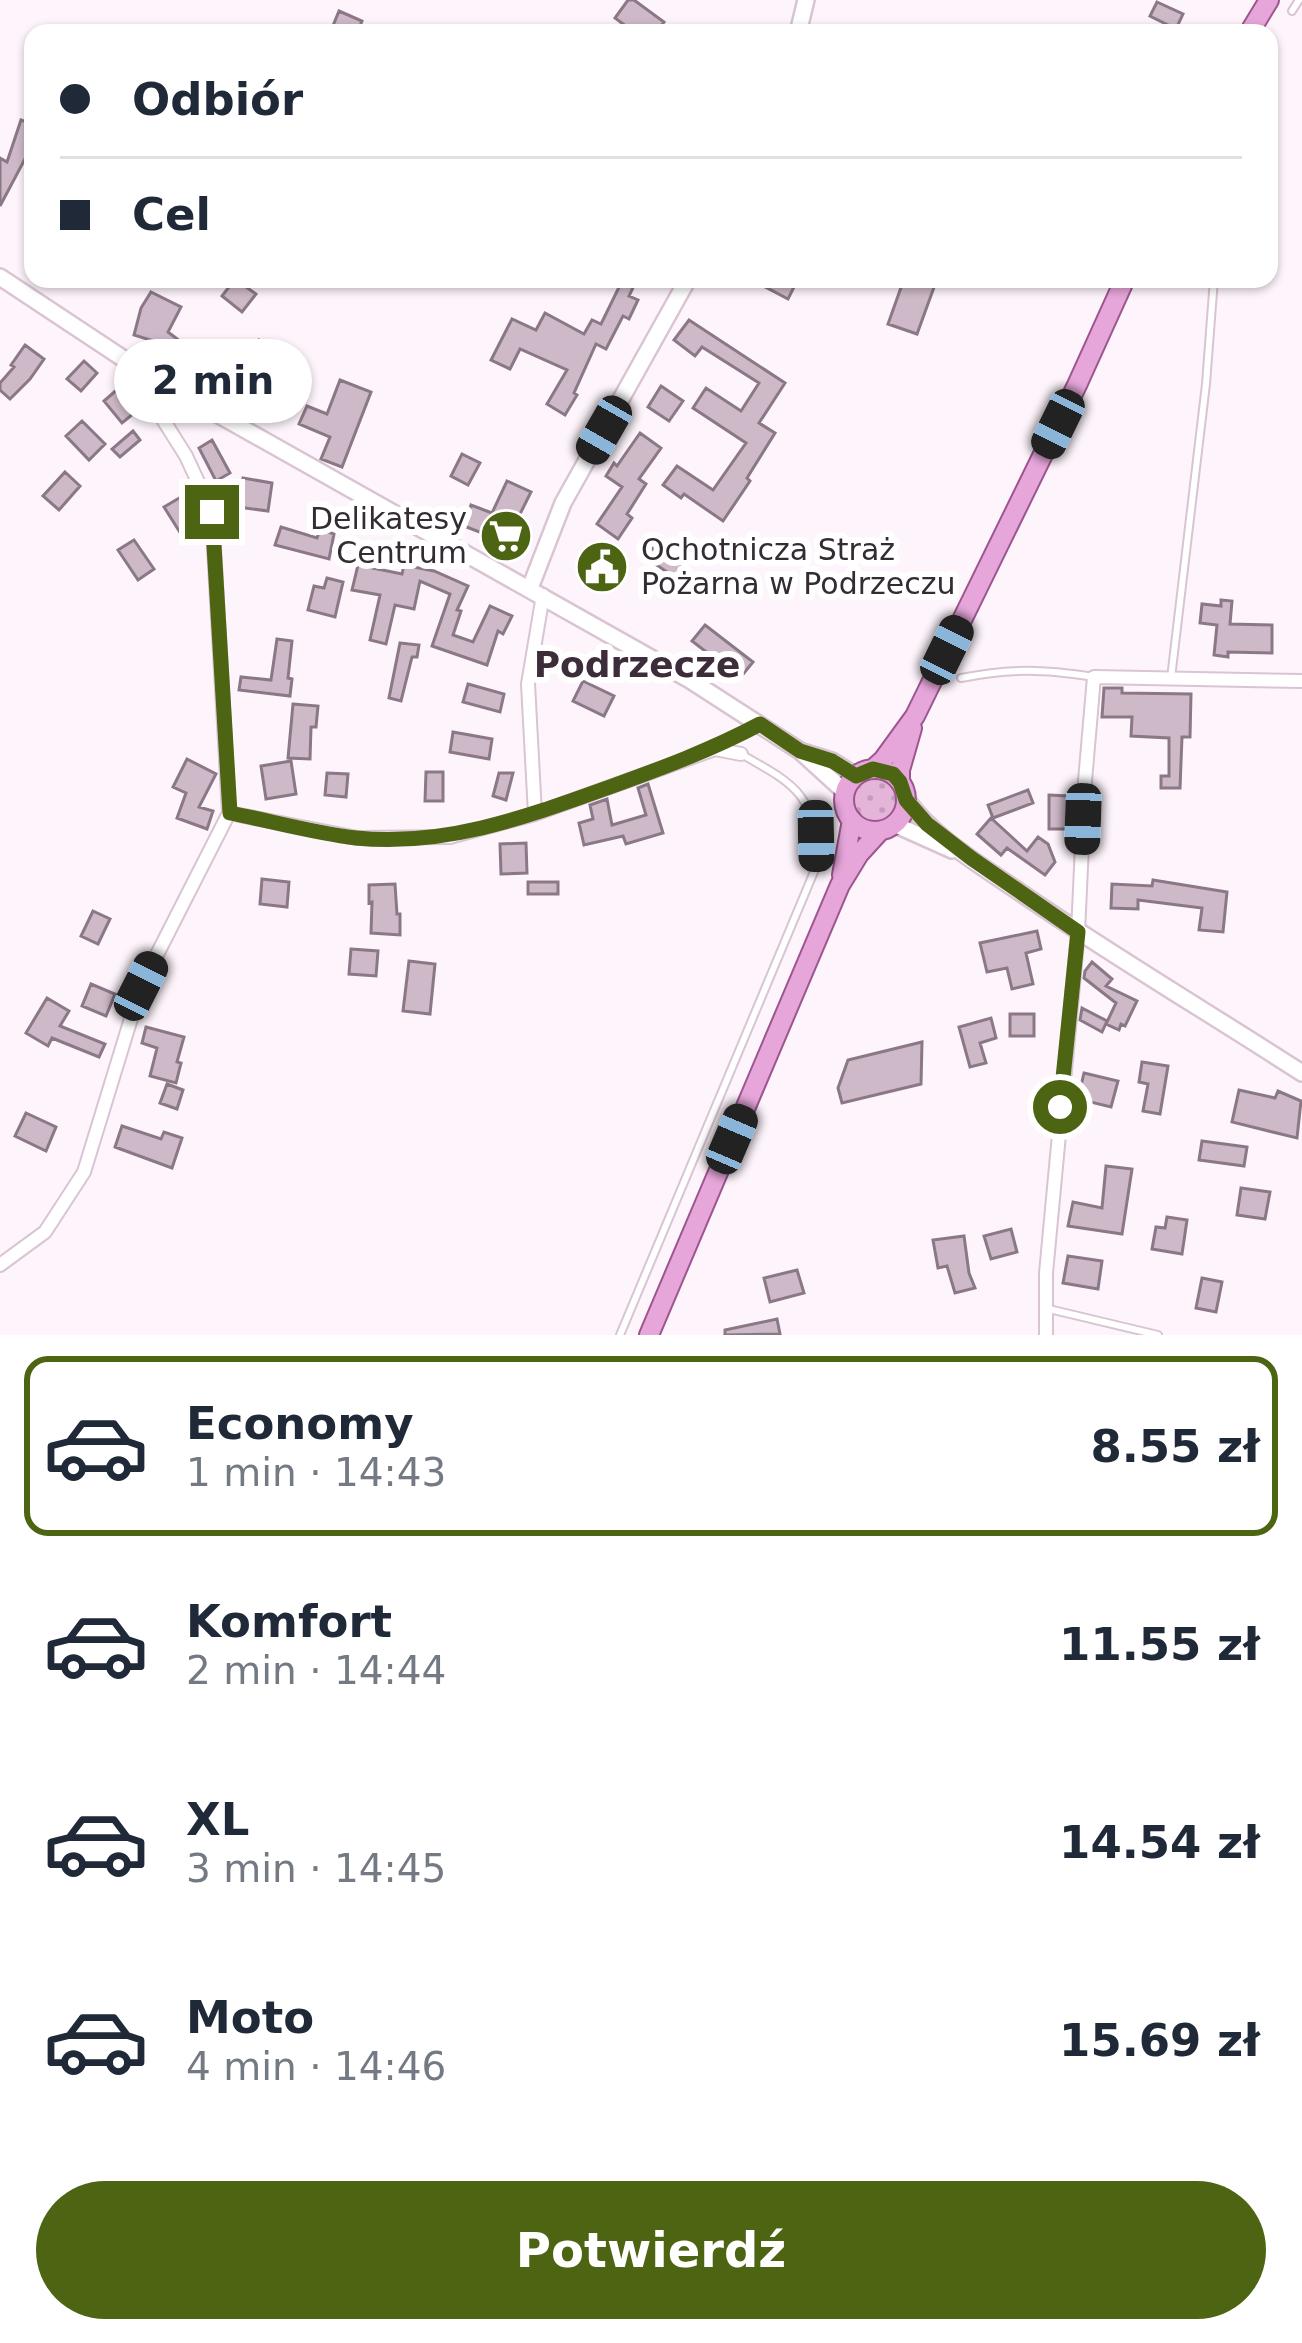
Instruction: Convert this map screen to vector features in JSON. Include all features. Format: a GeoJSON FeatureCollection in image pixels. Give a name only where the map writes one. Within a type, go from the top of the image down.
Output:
{"type":"FeatureCollection","features":[{"type":"Feature","properties":{"kind":"main road"},"geometry":{"type":"LineString","coordinates":[[887,827],[860,827],[844,802],[858,779],[883,760],[915,716],[1121,288]]}},
{"type":"Feature","properties":{"kind":"main road"},"geometry":{"type":"LineString","coordinates":[[649,1335],[840,886],[859,854],[901,817],[900,770],[915,716]]}},
{"type":"Feature","properties":{"kind":"main road"},"geometry":{"type":"LineString","coordinates":[[858,779],[893,774],[903,790]]}},
{"type":"Feature","properties":{"kind":"main road"},"geometry":{"type":"LineString","coordinates":[[840,886],[852,820]]}},
{"type":"Feature","properties":{"kind":"street"},"geometry":{"type":"LineString","coordinates":[[0,277],[148,374],[537,592],[800,751],[832,761],[858,779]]}},
{"type":"Feature","properties":{"kind":"street"},"geometry":{"type":"LineString","coordinates":[[535,814],[528,684],[537,592],[563,502],[683,288]]}},
{"type":"Feature","properties":{"kind":"street"},"geometry":{"type":"LineString","coordinates":[[0,1265],[45,1232],[84,1172],[141,986],[230,813],[212,512],[186,456],[146,391],[148,374]]}},
{"type":"Feature","properties":{"kind":"street"},"geometry":{"type":"LineString","coordinates":[[1046,1335],[1051,1215],[1078,932],[1094,677],[1302,681]]}},
{"type":"Feature","properties":{"kind":"street"},"geometry":{"type":"LineString","coordinates":[[230,813],[358,838],[450,837],[535,814],[715,748],[741,754]]}},
{"type":"Feature","properties":{"kind":"street"},"geometry":{"type":"LineString","coordinates":[[903,790],[927,824],[971,858],[1078,932],[1302,1073]]}},
{"type":"Feature","properties":{"kind":"street"},"geometry":{"type":"LineString","coordinates":[[887,827],[971,858]]}},
{"type":"Feature","properties":{"kind":"lane"},"geometry":{"type":"LineString","coordinates":[[1292,11],[1299,0]]}},
{"type":"Feature","properties":{"kind":"lane"},"geometry":{"type":"LineString","coordinates":[[1171,678],[1207,384],[1213,288]]}},
{"type":"Feature","properties":{"kind":"lane"},"geometry":{"type":"LineString","coordinates":[[961,678],[1020,669],[1094,677]]}},
{"type":"Feature","properties":{"kind":"lane"},"geometry":{"type":"LineString","coordinates":[[715,748],[760,724]]}},
{"type":"Feature","properties":{"kind":"lane"},"geometry":{"type":"LineString","coordinates":[[620,1335],[816,867],[816,836],[801,795],[784,778],[741,754]]}},
{"type":"Feature","properties":{"kind":"lane"},"geometry":{"type":"LineString","coordinates":[[1046,1309],[1158,1335]]}},
{"type":"Feature","properties":{"kind":"shaded area"},"geometry":{"type":"Polygon","coordinates":[[[876,776],[892,783],[899,799],[892,815],[876,822],[860,815],[853,799],[860,783],[876,776]]]}},
{"type":"Feature","properties":{"kind":"building"},"geometry":{"type":"Polygon","coordinates":[[[628,0],[634,0],[664,22],[623,24],[615,18],[628,0]]]}},
{"type":"Feature","properties":{"kind":"building"},"geometry":{"type":"Polygon","coordinates":[[[1157,2],[1183,14],[1178,24],[1150,16],[1157,2]]]}},
{"type":"Feature","properties":{"kind":"building"},"geometry":{"type":"Polygon","coordinates":[[[339,11],[362,21],[361,24],[334,24],[339,11]]]}},
{"type":"Feature","properties":{"kind":"building"},"geometry":{"type":"Polygon","coordinates":[[[24,121],[24,161],[0,206],[0,158],[7,162],[24,121]]]}},
{"type":"Feature","properties":{"kind":"building"},"geometry":{"type":"Polygon","coordinates":[[[228,288],[248,288],[256,294],[242,312],[222,296],[228,288]]]}},
{"type":"Feature","properties":{"kind":"building"},"geometry":{"type":"Polygon","coordinates":[[[619,288],[633,288],[629,296],[638,300],[629,319],[623,316],[606,349],[596,344],[565,415],[547,404],[567,370],[520,349],[510,369],[491,360],[512,319],[536,330],[545,313],[584,334],[592,320],[601,324],[619,288]]]}},
{"type":"Feature","properties":{"kind":"building"},"geometry":{"type":"Polygon","coordinates":[[[767,288],[794,288],[788,299],[767,288]]]}},
{"type":"Feature","properties":{"kind":"building"},"geometry":{"type":"Polygon","coordinates":[[[901,288],[934,288],[917,334],[888,324],[901,288]]]}},
{"type":"Feature","properties":{"kind":"building"},"geometry":{"type":"Polygon","coordinates":[[[151,292],[181,307],[168,332],[193,351],[188,350],[177,364],[156,348],[160,343],[134,335],[151,292]]]}},
{"type":"Feature","properties":{"kind":"building"},"geometry":{"type":"Polygon","coordinates":[[[689,320],[785,383],[759,423],[775,433],[723,521],[663,485],[677,466],[713,490],[746,443],[693,408],[706,388],[741,411],[759,383],[702,347],[695,356],[674,340],[689,320]]]}},
{"type":"Feature","properties":{"kind":"building"},"geometry":{"type":"Polygon","coordinates":[[[259,340],[290,356],[283,372],[251,356],[259,340]]]}},
{"type":"Feature","properties":{"kind":"building"},"geometry":{"type":"Polygon","coordinates":[[[25,345],[44,359],[10,399],[0,390],[0,383],[25,345]]]}},
{"type":"Feature","properties":{"kind":"building"},"geometry":{"type":"Polygon","coordinates":[[[84,361],[97,373],[81,391],[67,379],[84,361]]]}},
{"type":"Feature","properties":{"kind":"building"},"geometry":{"type":"Polygon","coordinates":[[[229,372],[249,389],[235,406],[215,389],[229,372]]]}},
{"type":"Feature","properties":{"kind":"building"},"geometry":{"type":"Polygon","coordinates":[[[340,380],[371,392],[342,467],[321,459],[330,437],[299,424],[307,406],[327,414],[340,380]]]}},
{"type":"Feature","properties":{"kind":"building"},"geometry":{"type":"Polygon","coordinates":[[[661,386],[683,401],[669,421],[648,407],[661,386]]]}},
{"type":"Feature","properties":{"kind":"building"},"geometry":{"type":"Polygon","coordinates":[[[120,387],[138,410],[122,423],[104,401],[120,387]]]}},
{"type":"Feature","properties":{"kind":"building"},"geometry":{"type":"Polygon","coordinates":[[[82,421],[105,444],[89,460],[66,436],[82,421]]]}},
{"type":"Feature","properties":{"kind":"building"},"geometry":{"type":"Polygon","coordinates":[[[133,431],[140,440],[120,457],[112,449],[133,431]]]}},
{"type":"Feature","properties":{"kind":"building"},"geometry":{"type":"Polygon","coordinates":[[[640,433],[661,448],[639,479],[646,484],[618,539],[597,524],[622,487],[606,476],[640,433]]]}},
{"type":"Feature","properties":{"kind":"building"},"geometry":{"type":"Polygon","coordinates":[[[212,440],[230,473],[216,481],[199,448],[212,440]]]}},
{"type":"Feature","properties":{"kind":"building"},"geometry":{"type":"Polygon","coordinates":[[[462,454],[480,463],[468,485],[451,476],[462,454]]]}},
{"type":"Feature","properties":{"kind":"building"},"geometry":{"type":"Polygon","coordinates":[[[65,472],[80,486],[59,510],[43,496],[65,472]]]}},
{"type":"Feature","properties":{"kind":"building"},"geometry":{"type":"Polygon","coordinates":[[[243,478],[272,483],[268,511],[238,507],[243,478]]]}},
{"type":"Feature","properties":{"kind":"building"},"geometry":{"type":"Polygon","coordinates":[[[507,481],[531,492],[516,522],[529,527],[521,548],[464,526],[471,505],[492,513],[507,481]]]}},
{"type":"Feature","properties":{"kind":"building"},"geometry":{"type":"Polygon","coordinates":[[[181,497],[197,524],[181,534],[164,507],[181,497]]]}},
{"type":"Feature","properties":{"kind":"building"},"geometry":{"type":"Polygon","coordinates":[[[281,527],[317,538],[320,529],[334,534],[329,559],[275,545],[281,527]]]}},
{"type":"Feature","properties":{"kind":"building"},"geometry":{"type":"Polygon","coordinates":[[[134,540],[154,569],[138,580],[118,550],[134,540]]]}},
{"type":"Feature","properties":{"kind":"building"},"geometry":{"type":"Polygon","coordinates":[[[655,545],[687,569],[679,580],[646,558],[655,545]]]}},
{"type":"Feature","properties":{"kind":"building","name":"Ochotnicza Straż Pożarna w Podrzeczu"},"geometry":{"type":"Polygon","coordinates":[[[590,549],[624,567],[614,585],[580,568],[590,549]]]}},
{"type":"Feature","properties":{"kind":"building"},"geometry":{"type":"Polygon","coordinates":[[[358,565],[402,574],[404,565],[434,571],[468,586],[453,635],[473,642],[490,606],[512,616],[503,634],[498,631],[487,665],[432,646],[450,594],[420,581],[414,609],[395,605],[386,644],[370,640],[380,595],[352,590],[358,565]]]}},
{"type":"Feature","properties":{"kind":"building"},"geometry":{"type":"Polygon","coordinates":[[[327,578],[343,582],[335,617],[308,610],[314,586],[324,588],[327,578]]]}},
{"type":"Feature","properties":{"kind":"building"},"geometry":{"type":"Polygon","coordinates":[[[1221,600],[1232,601],[1230,624],[1272,625],[1272,653],[1214,655],[1217,625],[1200,623],[1202,604],[1221,606],[1221,600]]]}},
{"type":"Feature","properties":{"kind":"building"},"geometry":{"type":"Polygon","coordinates":[[[705,625],[753,662],[740,678],[692,641],[705,625]]]}},
{"type":"Feature","properties":{"kind":"building"},"geometry":{"type":"Polygon","coordinates":[[[277,639],[292,641],[290,696],[239,690],[241,677],[271,680],[277,639]]]}},
{"type":"Feature","properties":{"kind":"building"},"geometry":{"type":"Polygon","coordinates":[[[400,643],[419,645],[401,701],[389,698],[400,643]]]}},
{"type":"Feature","properties":{"kind":"building"},"geometry":{"type":"Polygon","coordinates":[[[583,681],[614,696],[604,716],[573,701],[583,681]]]}},
{"type":"Feature","properties":{"kind":"building"},"geometry":{"type":"Polygon","coordinates":[[[468,684],[504,694],[500,712],[463,702],[468,684]]]}},
{"type":"Feature","properties":{"kind":"building"},"geometry":{"type":"Polygon","coordinates":[[[1104,688],[1122,688],[1122,693],[1191,694],[1190,737],[1182,737],[1180,788],[1161,788],[1161,776],[1169,776],[1169,738],[1131,736],[1132,717],[1102,717],[1104,688]]]}},
{"type":"Feature","properties":{"kind":"building"},"geometry":{"type":"Polygon","coordinates":[[[293,704],[318,706],[316,727],[311,727],[310,759],[288,758],[293,704]]]}},
{"type":"Feature","properties":{"kind":"building"},"geometry":{"type":"Polygon","coordinates":[[[453,732],[492,739],[489,759],[450,752],[453,732]]]}},
{"type":"Feature","properties":{"kind":"building"},"geometry":{"type":"Polygon","coordinates":[[[187,759],[216,774],[199,807],[213,811],[207,829],[177,818],[186,793],[173,787],[187,759]]]}},
{"type":"Feature","properties":{"kind":"building"},"geometry":{"type":"Polygon","coordinates":[[[291,761],[296,794],[266,799],[261,766],[291,761]]]}},
{"type":"Feature","properties":{"kind":"building"},"geometry":{"type":"Polygon","coordinates":[[[426,772],[443,772],[443,801],[425,801],[426,772]]]}},
{"type":"Feature","properties":{"kind":"building"},"geometry":{"type":"Polygon","coordinates":[[[327,773],[348,774],[346,797],[325,795],[327,773]]]}},
{"type":"Feature","properties":{"kind":"building"},"geometry":{"type":"Polygon","coordinates":[[[499,773],[513,773],[506,800],[493,796],[499,773]]]}},
{"type":"Feature","properties":{"kind":"building"},"geometry":{"type":"Polygon","coordinates":[[[648,784],[663,833],[626,844],[623,836],[584,845],[579,823],[593,819],[590,805],[607,799],[612,825],[646,815],[638,788],[648,784]]]}},
{"type":"Feature","properties":{"kind":"building"},"geometry":{"type":"Polygon","coordinates":[[[1028,790],[1033,803],[993,818],[988,805],[1028,790]]]}},
{"type":"Feature","properties":{"kind":"building"},"geometry":{"type":"Polygon","coordinates":[[[1049,795],[1068,796],[1067,829],[1049,829],[1049,795]]]}},
{"type":"Feature","properties":{"kind":"building"},"geometry":{"type":"Polygon","coordinates":[[[991,818],[1027,851],[1038,837],[1048,844],[1055,862],[1045,875],[1007,848],[1001,855],[977,834],[991,818]]]}},
{"type":"Feature","properties":{"kind":"building"},"geometry":{"type":"Polygon","coordinates":[[[526,843],[527,873],[501,874],[500,844],[526,843]]]}},
{"type":"Feature","properties":{"kind":"building"},"geometry":{"type":"Polygon","coordinates":[[[262,879],[289,882],[287,907],[260,904],[262,879]]]}},
{"type":"Feature","properties":{"kind":"building"},"geometry":{"type":"Polygon","coordinates":[[[1153,880],[1227,892],[1223,932],[1199,930],[1202,908],[1138,900],[1138,909],[1111,908],[1112,884],[1152,886],[1153,880]]]}},
{"type":"Feature","properties":{"kind":"building"},"geometry":{"type":"Polygon","coordinates":[[[528,882],[558,882],[558,894],[528,894],[528,882]]]}},
{"type":"Feature","properties":{"kind":"building"},"geometry":{"type":"Polygon","coordinates":[[[395,884],[400,935],[371,933],[369,885],[395,884]]]}},
{"type":"Feature","properties":{"kind":"building"},"geometry":{"type":"Polygon","coordinates":[[[93,911],[110,919],[98,944],[81,936],[93,911]]]}},
{"type":"Feature","properties":{"kind":"building"},"geometry":{"type":"Polygon","coordinates":[[[1037,931],[1041,949],[1026,953],[1033,984],[1012,989],[1007,968],[987,972],[980,943],[1037,931]]]}},
{"type":"Feature","properties":{"kind":"building"},"geometry":{"type":"Polygon","coordinates":[[[351,949],[378,951],[376,976],[349,974],[351,949]]]}},
{"type":"Feature","properties":{"kind":"building"},"geometry":{"type":"Polygon","coordinates":[[[409,961],[435,964],[430,1014],[403,1011],[409,961]]]}},
{"type":"Feature","properties":{"kind":"building"},"geometry":{"type":"Polygon","coordinates":[[[1092,962],[1112,979],[1106,986],[1137,1001],[1119,1030],[1106,1024],[1116,1003],[1084,978],[1092,962]]]}},
{"type":"Feature","properties":{"kind":"building"},"geometry":{"type":"Polygon","coordinates":[[[91,984],[115,994],[106,1016],[82,1006],[91,984]]]}},
{"type":"Feature","properties":{"kind":"building"},"geometry":{"type":"Polygon","coordinates":[[[47,998],[69,1011],[60,1026],[105,1044],[99,1057],[52,1038],[48,1046],[26,1033],[47,998]]]}},
{"type":"Feature","properties":{"kind":"building"},"geometry":{"type":"Polygon","coordinates":[[[1082,1008],[1107,1021],[1102,1032],[1080,1020],[1082,1008]]]}},
{"type":"Feature","properties":{"kind":"building"},"geometry":{"type":"Polygon","coordinates":[[[1010,1014],[1034,1014],[1034,1036],[1010,1036],[1010,1014]]]}},
{"type":"Feature","properties":{"kind":"building"},"geometry":{"type":"Polygon","coordinates":[[[991,1018],[996,1038],[980,1043],[986,1063],[970,1067],[959,1027],[991,1018]]]}},
{"type":"Feature","properties":{"kind":"building"},"geometry":{"type":"Polygon","coordinates":[[[146,1027],[184,1037],[176,1083],[150,1076],[157,1048],[142,1043],[146,1027]]]}},
{"type":"Feature","properties":{"kind":"building"},"geometry":{"type":"Polygon","coordinates":[[[922,1042],[921,1084],[842,1103],[838,1088],[848,1060],[922,1042]]]}},
{"type":"Feature","properties":{"kind":"building"},"geometry":{"type":"Polygon","coordinates":[[[1142,1062],[1168,1066],[1160,1114],[1143,1111],[1148,1084],[1139,1082],[1142,1062]]]}},
{"type":"Feature","properties":{"kind":"building"},"geometry":{"type":"Polygon","coordinates":[[[1084,1073],[1118,1081],[1111,1107],[1078,1099],[1084,1073]]]}},
{"type":"Feature","properties":{"kind":"building"},"geometry":{"type":"Polygon","coordinates":[[[167,1084],[183,1090],[177,1109],[160,1103],[167,1084]]]}},
{"type":"Feature","properties":{"kind":"building"},"geometry":{"type":"Polygon","coordinates":[[[1239,1090],[1275,1098],[1278,1091],[1301,1101],[1297,1138],[1232,1122],[1239,1090]]]}},
{"type":"Feature","properties":{"kind":"building"},"geometry":{"type":"Polygon","coordinates":[[[26,1113],[56,1127],[46,1151],[15,1136],[26,1113]]]}},
{"type":"Feature","properties":{"kind":"building"},"geometry":{"type":"Polygon","coordinates":[[[122,1126],[161,1139],[164,1132],[182,1138],[172,1168],[115,1147],[122,1126]]]}},
{"type":"Feature","properties":{"kind":"building"},"geometry":{"type":"Polygon","coordinates":[[[1202,1141],[1247,1147],[1244,1166],[1199,1160],[1202,1141]]]}},
{"type":"Feature","properties":{"kind":"building"},"geometry":{"type":"Polygon","coordinates":[[[1106,1166],[1132,1169],[1122,1234],[1068,1226],[1073,1202],[1102,1208],[1106,1166]]]}},
{"type":"Feature","properties":{"kind":"building"},"geometry":{"type":"Polygon","coordinates":[[[1241,1188],[1270,1192],[1265,1219],[1237,1215],[1241,1188]]]}},
{"type":"Feature","properties":{"kind":"building"},"geometry":{"type":"Polygon","coordinates":[[[1167,1217],[1187,1220],[1182,1254],[1152,1249],[1156,1227],[1165,1228],[1167,1217]]]}},
{"type":"Feature","properties":{"kind":"building"},"geometry":{"type":"Polygon","coordinates":[[[1011,1229],[1017,1252],[991,1259],[984,1236],[1011,1229]]]}},
{"type":"Feature","properties":{"kind":"building"},"geometry":{"type":"Polygon","coordinates":[[[964,1236],[975,1288],[955,1293],[947,1266],[938,1268],[933,1240],[964,1236]]]}},
{"type":"Feature","properties":{"kind":"building"},"geometry":{"type":"Polygon","coordinates":[[[1068,1256],[1102,1261],[1098,1289],[1063,1283],[1068,1256]]]}},
{"type":"Feature","properties":{"kind":"building"},"geometry":{"type":"Polygon","coordinates":[[[797,1270],[804,1293],[770,1302],[764,1278],[797,1270]]]}},
{"type":"Feature","properties":{"kind":"building"},"geometry":{"type":"Polygon","coordinates":[[[1202,1278],[1222,1282],[1216,1312],[1196,1308],[1202,1278]]]}},
{"type":"Feature","properties":{"kind":"building"},"geometry":{"type":"Polygon","coordinates":[[[777,1319],[780,1334],[725,1335],[725,1330],[777,1319]]]}},
{"type":"Feature","properties":{"kind":"place","name":"Delikatesy Centrum"},"geometry":{"type":"Point","coordinates":[506,536]}},
{"type":"Feature","properties":{"kind":"place","name":"Ochotnicza Straż Pożarna w Podrzeczu"},"geometry":{"type":"Point","coordinates":[602,567]}},
{"type":"Feature","properties":{"kind":"district","name":"Podrzecze"},"geometry":{"type":"Point","coordinates":[637,664]}},
{"type":"Feature","properties":{"kind":"route"},"geometry":{"type":"LineString","coordinates":[[212,512],[230,813],[358,838],[450,837],[535,814],[715,748],[760,724],[800,751],[832,761],[856,776],[873,769],[893,774],[906,800],[927,824],[1078,932],[1060,1107]]}}]}
